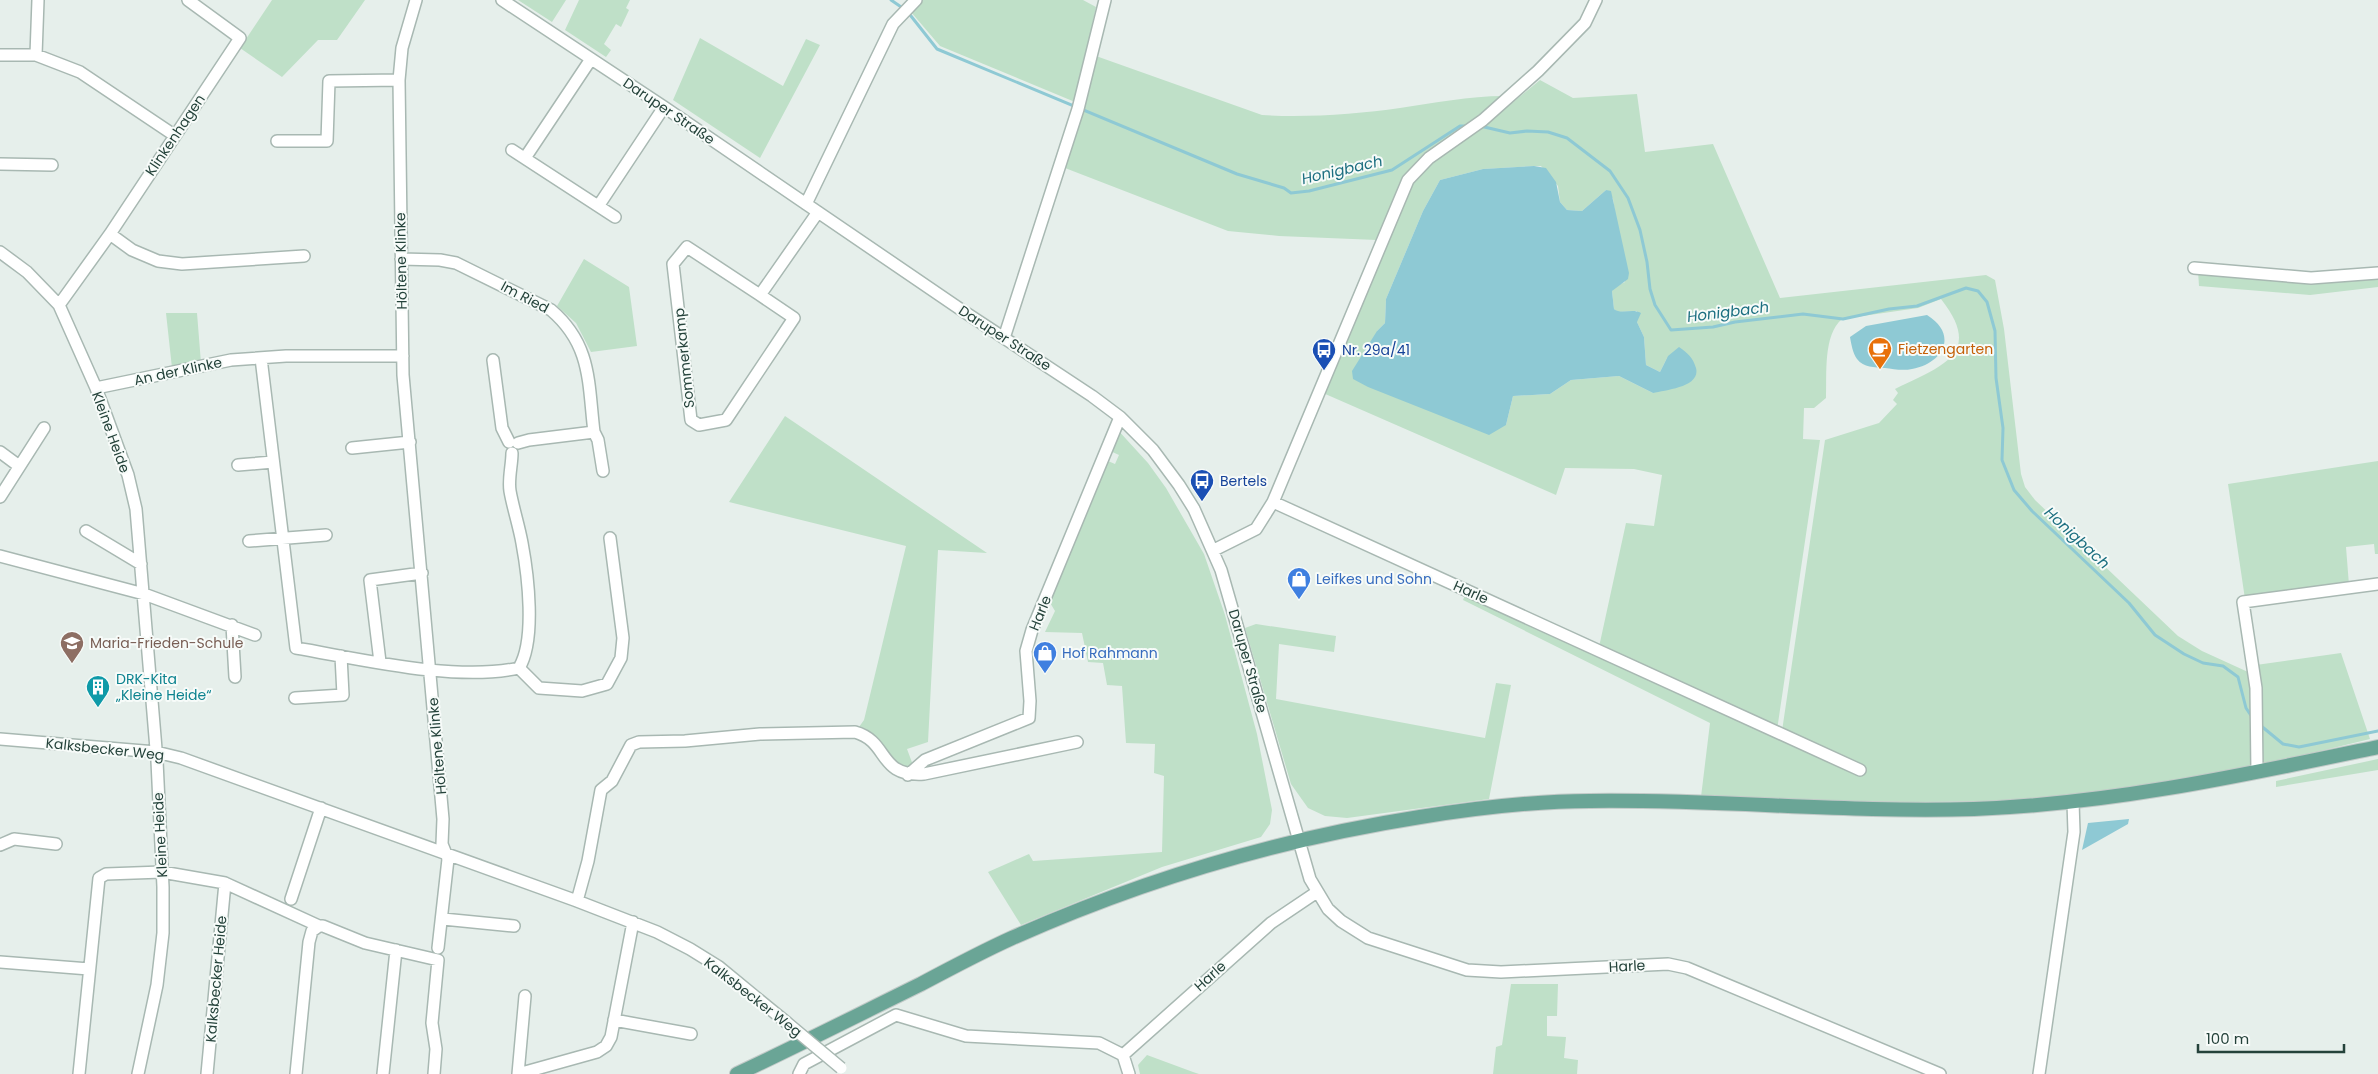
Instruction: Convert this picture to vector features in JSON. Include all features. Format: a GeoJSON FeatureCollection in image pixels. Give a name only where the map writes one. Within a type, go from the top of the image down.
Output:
{"type":"FeatureCollection","features":[{"type":"Feature","properties":{"kind":"main road"},"geometry":{"type":"LineString","coordinates":[[737,1074],[1027,932],[1164,879],[1299,840],[1424,816],[1540,803],[1590,801],[1879,810],[1976,809],[2073,802],[2155,791],[2378,747]]}},
{"type":"Feature","properties":{"kind":"street"},"geometry":{"type":"LineString","coordinates":[[36,55],[38,0]]}},
{"type":"Feature","properties":{"kind":"street","name":"Klinkenhagen"},"geometry":{"type":"LineString","coordinates":[[59,305],[110,234],[240,38],[188,0]]}},
{"type":"Feature","properties":{"kind":"street","name":"Höltene Klinke"},"geometry":{"type":"LineString","coordinates":[[416,0],[402,48],[399,80],[402,356],[431,670],[443,818],[442,844],[448,860],[443,919],[438,948]]}},
{"type":"Feature","properties":{"kind":"street","name":"Daruper Straße"},"geometry":{"type":"LineString","coordinates":[[502,0],[1092,396],[1120,417],[1153,450],[1179,484],[1194,509],[1214,550],[1234,609],[1299,840]]}},
{"type":"Feature","properties":{"kind":"street"},"geometry":{"type":"LineString","coordinates":[[806,204],[893,24],[916,0]]}},
{"type":"Feature","properties":{"kind":"street"},"geometry":{"type":"LineString","coordinates":[[1004,338],[1079,106],[1105,0]]}},
{"type":"Feature","properties":{"kind":"street"},"geometry":{"type":"LineString","coordinates":[[1214,550],[1256,529],[1273,502],[1408,180],[1429,158],[1484,120],[1538,71],[1585,23],[1596,0]]}},
{"type":"Feature","properties":{"kind":"street"},"geometry":{"type":"LineString","coordinates":[[0,55],[36,55],[80,72],[174,135]]}},
{"type":"Feature","properties":{"kind":"street"},"geometry":{"type":"LineString","coordinates":[[525,158],[591,59]]}},
{"type":"Feature","properties":{"kind":"street"},"geometry":{"type":"LineString","coordinates":[[277,142],[327,140],[329,81],[399,80]]}},
{"type":"Feature","properties":{"kind":"street"},"geometry":{"type":"LineString","coordinates":[[599,206],[664,107]]}},
{"type":"Feature","properties":{"kind":"street"},"geometry":{"type":"LineString","coordinates":[[512,150],[615,217]]}},
{"type":"Feature","properties":{"kind":"street"},"geometry":{"type":"LineString","coordinates":[[0,164],[52,164]]}},
{"type":"Feature","properties":{"kind":"street"},"geometry":{"type":"LineString","coordinates":[[760,295],[818,212]]}},
{"type":"Feature","properties":{"kind":"street"},"geometry":{"type":"LineString","coordinates":[[110,234],[132,250],[158,261],[182,264],[304,256]]}},
{"type":"Feature","properties":{"kind":"street","name":"Sommerkamp"},"geometry":{"type":"LineString","coordinates":[[687,247],[760,295],[794,318],[726,420],[698,425],[691,420],[673,264],[687,247]]}},
{"type":"Feature","properties":{"kind":"street"},"geometry":{"type":"LineString","coordinates":[[0,252],[27,272],[59,305]]}},
{"type":"Feature","properties":{"kind":"street","name":"Im Ried"},"geometry":{"type":"LineString","coordinates":[[401,259],[456,262],[552,310],[570,328],[585,357],[594,432],[598,440],[603,471]]}},
{"type":"Feature","properties":{"kind":"street"},"geometry":{"type":"LineString","coordinates":[[2194,268],[2312,278],[2378,273]]}},
{"type":"Feature","properties":{"kind":"street","name":"Kleine Heide"},"geometry":{"type":"LineString","coordinates":[[59,305],[96,388],[128,475],[136,509],[156,752],[163,933],[157,986],[138,1074]]}},
{"type":"Feature","properties":{"kind":"street","name":"An der Klinke"},"geometry":{"type":"LineString","coordinates":[[96,388],[202,365],[261,358],[402,356]]}},
{"type":"Feature","properties":{"kind":"street"},"geometry":{"type":"LineString","coordinates":[[261,358],[296,648],[431,670],[502,672],[519,668],[526,656],[528,610],[522,544],[510,489],[513,446],[502,428],[493,360]]}},
{"type":"Feature","properties":{"kind":"street","name":"Harle"},"geometry":{"type":"LineString","coordinates":[[908,775],[925,760],[1029,718],[1030,701],[1026,651],[1032,630],[1120,417]]}},
{"type":"Feature","properties":{"kind":"street"},"geometry":{"type":"LineString","coordinates":[[0,497],[44,428]]}},
{"type":"Feature","properties":{"kind":"street"},"geometry":{"type":"LineString","coordinates":[[513,446],[529,440],[594,432]]}},
{"type":"Feature","properties":{"kind":"street"},"geometry":{"type":"LineString","coordinates":[[352,448],[410,442]]}},
{"type":"Feature","properties":{"kind":"street"},"geometry":{"type":"LineString","coordinates":[[0,452],[19,466]]}},
{"type":"Feature","properties":{"kind":"street"},"geometry":{"type":"LineString","coordinates":[[238,465],[273,462]]}},
{"type":"Feature","properties":{"kind":"street","name":"Harle"},"geometry":{"type":"LineString","coordinates":[[1273,502],[1860,770]]}},
{"type":"Feature","properties":{"kind":"street"},"geometry":{"type":"LineString","coordinates":[[86,531],[141,564]]}},
{"type":"Feature","properties":{"kind":"street"},"geometry":{"type":"LineString","coordinates":[[249,541],[282,540],[326,535]]}},
{"type":"Feature","properties":{"kind":"street"},"geometry":{"type":"LineString","coordinates":[[519,668],[539,688],[582,692],[607,684],[621,658],[622,638],[610,538]]}},
{"type":"Feature","properties":{"kind":"street"},"geometry":{"type":"LineString","coordinates":[[0,556],[144,594],[255,635]]}},
{"type":"Feature","properties":{"kind":"street"},"geometry":{"type":"LineString","coordinates":[[380,662],[370,580],[422,573]]}},
{"type":"Feature","properties":{"kind":"street"},"geometry":{"type":"LineString","coordinates":[[2257,772],[2256,688],[2243,602],[2378,584]]}},
{"type":"Feature","properties":{"kind":"street"},"geometry":{"type":"LineString","coordinates":[[232,625],[235,677]]}},
{"type":"Feature","properties":{"kind":"street"},"geometry":{"type":"LineString","coordinates":[[295,698],[344,695],[341,656]]}},
{"type":"Feature","properties":{"kind":"street"},"geometry":{"type":"LineString","coordinates":[[577,901],[588,861],[601,790],[612,781],[631,745],[639,742],[685,741],[760,734],[855,732],[868,736],[895,770],[908,775],[924,774],[1077,742]]}},
{"type":"Feature","properties":{"kind":"street","name":"Kalksbecker Weg"},"geometry":{"type":"LineString","coordinates":[[0,739],[156,752],[181,758],[634,922],[690,949],[719,967],[844,1071]]}},
{"type":"Feature","properties":{"kind":"street"},"geometry":{"type":"LineString","coordinates":[[2039,1074],[2074,832],[2073,802]]}},
{"type":"Feature","properties":{"kind":"street"},"geometry":{"type":"LineString","coordinates":[[292,899],[321,808]]}},
{"type":"Feature","properties":{"kind":"street"},"geometry":{"type":"LineString","coordinates":[[0,845],[14,839],[56,844]]}},
{"type":"Feature","properties":{"kind":"street","name":"Harle"},"geometry":{"type":"LineString","coordinates":[[1299,840],[1310,879],[1328,909],[1341,922],[1368,938],[1467,970],[1501,972],[1668,964],[1687,968],[1940,1074]]}},
{"type":"Feature","properties":{"kind":"street"},"geometry":{"type":"LineString","coordinates":[[79,1074],[99,878],[106,874],[162,872],[225,884],[319,926],[366,943],[438,960],[432,1023],[436,1049],[434,1074]]}},
{"type":"Feature","properties":{"kind":"street","name":"Kalksbecker Heide"},"geometry":{"type":"LineString","coordinates":[[207,1074],[225,884]]}},
{"type":"Feature","properties":{"kind":"street","name":"Harle"},"geometry":{"type":"LineString","coordinates":[[1123,1055],[1271,923],[1317,892]]}},
{"type":"Feature","properties":{"kind":"street"},"geometry":{"type":"LineString","coordinates":[[443,919],[514,926]]}},
{"type":"Feature","properties":{"kind":"street"},"geometry":{"type":"LineString","coordinates":[[525,996],[518,1074],[597,1052],[606,1046],[614,1020],[634,922]]}},
{"type":"Feature","properties":{"kind":"street"},"geometry":{"type":"LineString","coordinates":[[296,1074],[310,942],[312,931],[319,926]]}},
{"type":"Feature","properties":{"kind":"street"},"geometry":{"type":"LineString","coordinates":[[383,1074],[396,950]]}},
{"type":"Feature","properties":{"kind":"street"},"geometry":{"type":"LineString","coordinates":[[0,962],[89,969]]}},
{"type":"Feature","properties":{"kind":"street"},"geometry":{"type":"LineString","coordinates":[[799,1074],[804,1064],[896,1015],[966,1036],[1100,1043],[1123,1055],[1128,1074]]}},
{"type":"Feature","properties":{"kind":"street"},"geometry":{"type":"LineString","coordinates":[[614,1020],[691,1034]]}},
{"type":"Feature","properties":{"kind":"green space"},"geometry":{"type":"Polygon","coordinates":[[[272,0],[365,0],[337,40],[318,40],[282,77],[240,48],[272,0]]]}},
{"type":"Feature","properties":{"kind":"green space"},"geometry":{"type":"Polygon","coordinates":[[[518,0],[566,0],[552,22],[518,0]]]}},
{"type":"Feature","properties":{"kind":"green space"},"geometry":{"type":"Polygon","coordinates":[[[579,0],[630,0],[626,8],[629,10],[621,27],[616,24],[604,44],[611,50],[606,57],[565,30],[579,0]]]}},
{"type":"Feature","properties":{"kind":"green space"},"geometry":{"type":"Polygon","coordinates":[[[923,0],[1083,0],[1096,7],[1075,102],[940,46],[911,12],[923,0]]]}},
{"type":"Feature","properties":{"kind":"green space"},"geometry":{"type":"Polygon","coordinates":[[[700,38],[783,86],[806,39],[820,45],[760,158],[673,100],[700,38]]]}},
{"type":"Feature","properties":{"kind":"green space"},"geometry":{"type":"Polygon","coordinates":[[[1096,56],[1262,115],[1313,116],[1349,114],[1465,98],[1504,96],[1424,156],[1377,240],[1279,236],[1228,231],[1065,168],[1096,56]]]}},
{"type":"Feature","properties":{"kind":"green space"},"geometry":{"type":"Polygon","coordinates":[[[1540,80],[1573,98],[1637,94],[1645,152],[1713,144],[1780,298],[1986,275],[1995,280],[2004,329],[2021,474],[2025,487],[2035,500],[2178,636],[2202,651],[2248,672],[2252,693],[2251,766],[2112,792],[2020,800],[1883,802],[1701,797],[1710,723],[1463,600],[1465,595],[1863,775],[1865,767],[1782,731],[1825,440],[1879,423],[1897,404],[1893,400],[1898,393],[1895,389],[1941,365],[1951,356],[1958,346],[1959,333],[1954,318],[1941,299],[1918,308],[1842,319],[1832,335],[1827,356],[1826,398],[1814,408],[1804,408],[1803,439],[1820,440],[1777,730],[1599,647],[1626,523],[1654,526],[1662,475],[1634,469],[1565,468],[1556,495],[1323,393],[1410,184],[1431,160],[1477,132],[1540,80]],[[1541,166],[1483,169],[1440,180],[1423,211],[1386,299],[1385,323],[1377,331],[1506,425],[1513,396],[1550,394],[1571,380],[1619,376],[1653,393],[1668,356],[1660,372],[1646,365],[1644,337],[1637,322],[1637,311],[1618,312],[1614,309],[1612,291],[1614,287],[1625,282],[1613,199],[1606,190],[1582,211],[1567,210],[1560,202],[1558,186],[1541,166]]]}},
{"type":"Feature","properties":{"kind":"green space"},"geometry":{"type":"Polygon","coordinates":[[[584,259],[629,287],[637,346],[591,352],[576,323],[557,306],[584,259]]]}},
{"type":"Feature","properties":{"kind":"green space"},"geometry":{"type":"Polygon","coordinates":[[[2198,271],[2378,277],[2378,287],[2310,295],[2199,286],[2198,271]]]}},
{"type":"Feature","properties":{"kind":"green space"},"geometry":{"type":"Polygon","coordinates":[[[166,313],[197,313],[201,363],[172,368],[166,313]]]}},
{"type":"Feature","properties":{"kind":"green space"},"geometry":{"type":"Polygon","coordinates":[[[785,416],[987,553],[938,550],[928,742],[907,749],[913,765],[907,771],[897,768],[871,734],[859,727],[864,720],[906,546],[729,502],[785,416]]]}},
{"type":"Feature","properties":{"kind":"green space"},"geometry":{"type":"Polygon","coordinates":[[[1116,428],[1148,463],[1166,488],[1204,554],[1225,615],[1257,734],[1272,810],[1270,824],[1261,837],[1162,867],[1021,925],[988,872],[1029,854],[1033,861],[1162,852],[1164,776],[1154,773],[1155,744],[1126,743],[1122,686],[1107,685],[1103,663],[1088,662],[1082,633],[1045,632],[1055,611],[1049,601],[1101,466],[1105,467],[1108,461],[1115,464],[1119,455],[1108,450],[1116,428]]]}},
{"type":"Feature","properties":{"kind":"green space"},"geometry":{"type":"Polygon","coordinates":[[[2378,461],[2378,554],[2375,554],[2374,544],[2346,547],[2349,585],[2245,599],[2228,484],[2378,461]]]}},
{"type":"Feature","properties":{"kind":"green space"},"geometry":{"type":"Polygon","coordinates":[[[1256,624],[1336,636],[1334,652],[1279,644],[1276,699],[1485,738],[1496,683],[1511,685],[1489,799],[1347,818],[1325,816],[1308,808],[1291,784],[1245,628],[1256,624]]]}},
{"type":"Feature","properties":{"kind":"green space"},"geometry":{"type":"Polygon","coordinates":[[[2341,653],[2370,739],[2259,766],[2256,665],[2341,653]]]}},
{"type":"Feature","properties":{"kind":"green space"},"geometry":{"type":"Polygon","coordinates":[[[2378,759],[2378,770],[2276,787],[2276,781],[2378,759]]]}},
{"type":"Feature","properties":{"kind":"green space"},"geometry":{"type":"Polygon","coordinates":[[[1511,984],[1558,984],[1557,1016],[1547,1016],[1547,1036],[1566,1037],[1564,1058],[1578,1060],[1577,1074],[1493,1074],[1496,1047],[1502,1045],[1511,984]]]}},
{"type":"Feature","properties":{"kind":"green space"},"geometry":{"type":"Polygon","coordinates":[[[1147,1055],[1199,1074],[1140,1074],[1138,1065],[1147,1055]]]}},
{"type":"Feature","properties":{"kind":"water"},"geometry":{"type":"Polygon","coordinates":[[[1534,166],[1546,168],[1556,182],[1560,202],[1567,210],[1582,211],[1606,190],[1611,191],[1629,273],[1628,279],[1612,291],[1614,309],[1617,311],[1641,313],[1637,322],[1644,337],[1646,365],[1660,372],[1668,356],[1679,347],[1690,356],[1695,364],[1696,374],[1693,380],[1674,389],[1653,393],[1619,376],[1571,380],[1550,394],[1513,396],[1506,425],[1489,435],[1368,387],[1353,379],[1352,371],[1377,331],[1385,323],[1386,299],[1423,211],[1440,180],[1483,169],[1534,166]]]}},
{"type":"Feature","properties":{"kind":"water"},"geometry":{"type":"Polygon","coordinates":[[[1927,315],[1943,331],[1944,339],[1939,355],[1932,361],[1923,366],[1902,370],[1866,366],[1856,357],[1850,337],[1866,326],[1927,315]]]}},
{"type":"Feature","properties":{"kind":"water"},"geometry":{"type":"Polygon","coordinates":[[[2129,819],[2128,824],[2082,850],[2088,823],[2129,819]]]}},
{"type":"Feature","properties":{"kind":"waterway","name":"Honigbach"},"geometry":{"type":"LineString","coordinates":[[891,0],[907,11],[937,49],[1237,174],[1284,188],[1291,193],[1309,191],[1392,170],[1460,126],[1467,126]]}},
{"type":"Feature","properties":{"kind":"waterway","name":"Honigbach"},"geometry":{"type":"LineString","coordinates":[[1480,126],[1510,133],[1527,131],[1548,132],[1567,138],[1610,171],[1628,198],[1640,230],[1647,262],[1650,289],[1655,305],[1671,330],[1713,327],[1735,322],[1803,314],[1843,319],[1889,309],[1917,306],[1966,288],[1978,291],[1987,302],[1995,331],[1996,378],[2003,428],[2002,460],[2014,490],[2032,511],[2129,603],[2155,635],[2184,654],[2203,663],[2223,666],[2238,677],[2246,708],[2252,717]]}},
{"type":"Feature","properties":{"kind":"waterway","name":"Honigbach"},"geometry":{"type":"LineString","coordinates":[[2260,725],[2283,744],[2299,747],[2378,731]]}},
{"type":"Feature","properties":{"kind":"place","name":"Fietzengarten"},"geometry":{"type":"Point","coordinates":[1880,370]}},
{"type":"Feature","properties":{"kind":"place","name":"Nr. 29a/41"},"geometry":{"type":"Point","coordinates":[1324,371]}},
{"type":"Feature","properties":{"kind":"place","name":"Bertels"},"geometry":{"type":"Point","coordinates":[1202,502]}},
{"type":"Feature","properties":{"kind":"place","name":"Leifkes und Sohn"},"geometry":{"type":"Point","coordinates":[1299,600]}},
{"type":"Feature","properties":{"kind":"place","name":"Maria-Frieden-Schule"},"geometry":{"type":"Point","coordinates":[72,664]}},
{"type":"Feature","properties":{"kind":"place","name":"Hof Rahmann"},"geometry":{"type":"Point","coordinates":[1045,674]}},
{"type":"Feature","properties":{"kind":"place","name":"DRK-Kita „Kleine Heide“"},"geometry":{"type":"Point","coordinates":[98,708]}}]}
